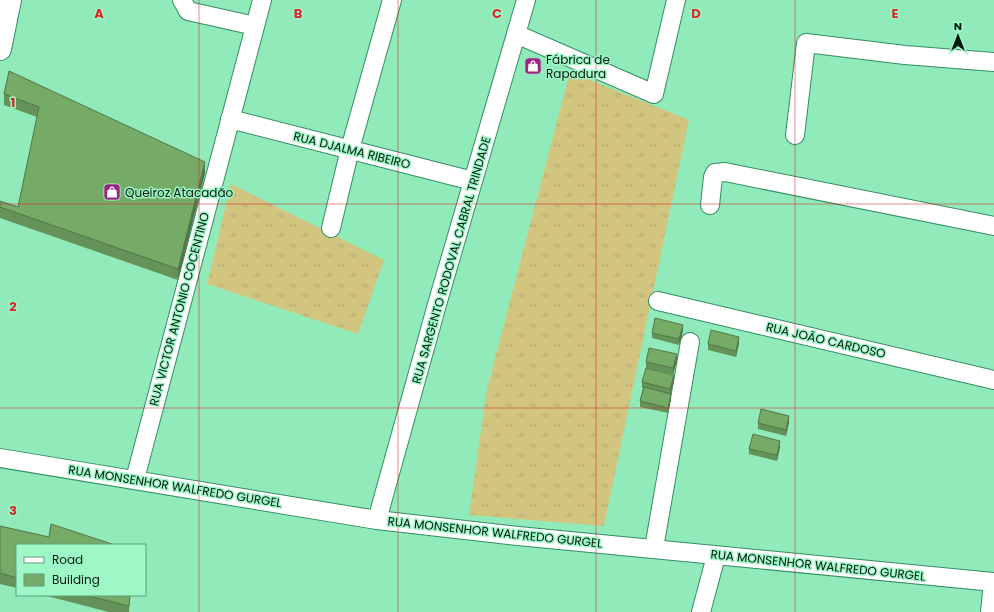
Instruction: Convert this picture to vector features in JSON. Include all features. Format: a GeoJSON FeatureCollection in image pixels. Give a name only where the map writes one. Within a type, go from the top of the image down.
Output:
{"type":"FeatureCollection","features":[{"type":"Feature","properties":{"kind":"main road"},"geometry":{"type":"LineString","coordinates":[[0,49],[10,0]]}},
{"type":"Feature","properties":{"kind":"street"},"geometry":{"type":"LineString","coordinates":[[182,0],[188,10],[255,26]]}},
{"type":"Feature","properties":{"kind":"street","name":"RUA VICTOR ANTONIO COCENTINO"},"geometry":{"type":"LineString","coordinates":[[135,479],[262,0]]}},
{"type":"Feature","properties":{"kind":"street"},"geometry":{"type":"LineString","coordinates":[[331,228],[350,149],[392,0]]}},
{"type":"Feature","properties":{"kind":"street","name":"RUA SARGENTO RODOVAL CABRAL TRINDADE"},"geometry":{"type":"LineString","coordinates":[[377,520],[526,0]]}},
{"type":"Feature","properties":{"kind":"street"},"geometry":{"type":"LineString","coordinates":[[516,34],[654,94],[676,0]]}},
{"type":"Feature","properties":{"kind":"street"},"geometry":{"type":"LineString","coordinates":[[795,135],[806,43],[905,55],[994,62]]}},
{"type":"Feature","properties":{"kind":"street","name":"RUA DJALMA RIBEIRO"},"geometry":{"type":"LineString","coordinates":[[230,119],[473,181]]}},
{"type":"Feature","properties":{"kind":"street"},"geometry":{"type":"LineString","coordinates":[[710,205],[713,176],[715,173],[725,172],[994,226]]}},
{"type":"Feature","properties":{"kind":"street","name":"RUA JOÃO CARDOSO"},"geometry":{"type":"LineString","coordinates":[[658,301],[994,380]]}},
{"type":"Feature","properties":{"kind":"street"},"geometry":{"type":"LineString","coordinates":[[654,548],[690,342]]}},
{"type":"Feature","properties":{"kind":"street","name":"RUA MONSENHOR WALFREDO GURGEL"},"geometry":{"type":"LineString","coordinates":[[0,458],[377,520],[654,548],[716,556],[994,582]]}},
{"type":"Feature","properties":{"kind":"street"},"geometry":{"type":"LineString","coordinates":[[701,612],[716,556]]}},
{"type":"Feature","properties":{"kind":"street"},"geometry":{"type":"LineString","coordinates":[[990,612],[994,582]]}},
{"type":"Feature","properties":{"kind":"green space"},"geometry":{"type":"Polygon","coordinates":[[[570,72],[689,120],[604,526],[469,515],[487,389],[570,72]]]}},
{"type":"Feature","properties":{"kind":"green space"},"geometry":{"type":"Polygon","coordinates":[[[231,184],[384,260],[358,334],[207,284],[231,184]]]}},
{"type":"Feature","properties":{"kind":"building","name":"Queiroz Atacadão"},"geometry":{"type":"Polygon","coordinates":[[[9,71],[205,162],[178,269],[0,207],[0,201],[18,207],[39,107],[4,94],[9,71]]]}},
{"type":"Feature","properties":{"kind":"building"},"geometry":{"type":"Polygon","coordinates":[[[655,318],[683,325],[679,339],[652,333],[655,318]]]}},
{"type":"Feature","properties":{"kind":"building"},"geometry":{"type":"Polygon","coordinates":[[[711,330],[739,337],[736,351],[708,344],[711,330]]]}},
{"type":"Feature","properties":{"kind":"building"},"geometry":{"type":"Polygon","coordinates":[[[649,348],[677,354],[673,368],[646,362],[649,348]]]}},
{"type":"Feature","properties":{"kind":"building"},"geometry":{"type":"Polygon","coordinates":[[[646,368],[674,375],[670,389],[642,382],[646,368]]]}},
{"type":"Feature","properties":{"kind":"building"},"geometry":{"type":"Polygon","coordinates":[[[644,387],[671,394],[668,408],[640,401],[644,387]]]}},
{"type":"Feature","properties":{"kind":"building"},"geometry":{"type":"Polygon","coordinates":[[[761,409],[789,416],[786,430],[758,423],[761,409]]]}},
{"type":"Feature","properties":{"kind":"building"},"geometry":{"type":"Polygon","coordinates":[[[753,434],[780,441],[777,455],[749,449],[753,434]]]}},
{"type":"Feature","properties":{"kind":"building"},"geometry":{"type":"Polygon","coordinates":[[[51,524],[112,544],[16,544],[16,578],[0,573],[0,526],[49,537],[51,524]]]}},
{"type":"Feature","properties":{"kind":"building"},"geometry":{"type":"Polygon","coordinates":[[[89,596],[130,596],[129,606],[89,596]]]}},
{"type":"Feature","properties":{"kind":"place","name":"Fábrica de Rapadura"},"geometry":{"type":"Point","coordinates":[533,66]}},
{"type":"Feature","properties":{"kind":"place","name":"Queiroz Atacadão"},"geometry":{"type":"Point","coordinates":[112,192]}}]}
